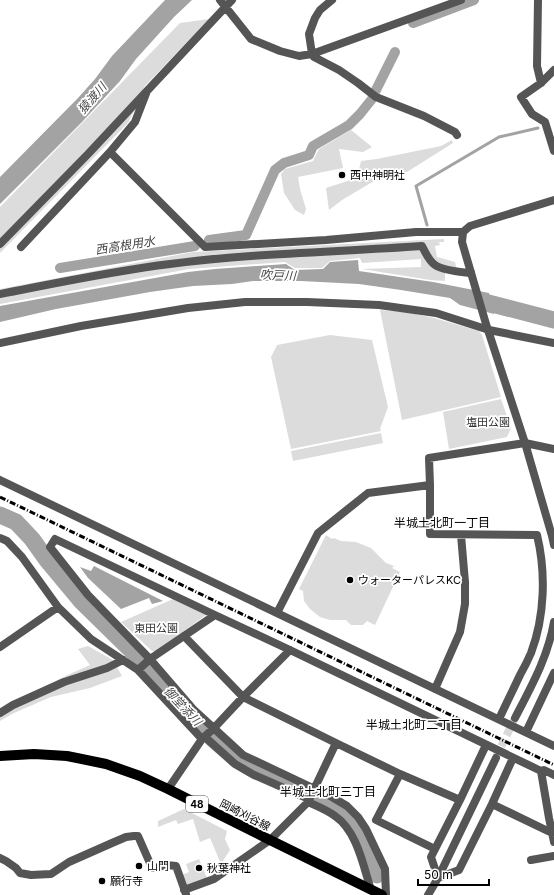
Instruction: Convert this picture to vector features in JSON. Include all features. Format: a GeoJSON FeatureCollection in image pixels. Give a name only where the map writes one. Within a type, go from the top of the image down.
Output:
{"type":"FeatureCollection","features":[{"type":"Feature","properties":{"kind":"main road","name":"岡崎刈谷線"},"geometry":{"type":"LineString","coordinates":[[0,756],[34,754],[67,756],[106,764],[140,776],[382,895]]}},
{"type":"Feature","properties":{"kind":"street"},"geometry":{"type":"LineString","coordinates":[[220,0],[251,39],[280,51],[298,56],[312,54],[461,0]]}},
{"type":"Feature","properties":{"kind":"street"},"geometry":{"type":"LineString","coordinates":[[0,244],[89,153],[232,0]]}},
{"type":"Feature","properties":{"kind":"street"},"geometry":{"type":"LineString","coordinates":[[332,0],[320,10],[315,18],[309,34],[312,54],[314,57],[339,70],[376,97],[424,116],[457,135]]}},
{"type":"Feature","properties":{"kind":"street"},"geometry":{"type":"LineString","coordinates":[[538,0],[537,66],[541,83]]}},
{"type":"Feature","properties":{"kind":"street"},"geometry":{"type":"LineString","coordinates":[[554,70],[541,83],[521,97],[532,114],[545,122],[554,151]]}},
{"type":"Feature","properties":{"kind":"street"},"geometry":{"type":"LineString","coordinates":[[21,247],[110,152],[135,122],[147,91]]}},
{"type":"Feature","properties":{"kind":"street"},"geometry":{"type":"LineString","coordinates":[[110,152],[205,247],[326,240],[416,232],[462,232],[470,226],[554,200]]}},
{"type":"Feature","properties":{"kind":"street"},"geometry":{"type":"LineString","coordinates":[[462,232],[462,242],[471,276],[525,443],[551,530],[554,545]]}},
{"type":"Feature","properties":{"kind":"street"},"geometry":{"type":"LineString","coordinates":[[0,294],[79,278],[172,264],[258,255],[422,246],[435,265],[471,276]]}},
{"type":"Feature","properties":{"kind":"street"},"geometry":{"type":"LineString","coordinates":[[0,343],[81,326],[180,309],[245,302],[307,302],[379,305],[436,313],[554,343]]}},
{"type":"Feature","properties":{"kind":"street"},"geometry":{"type":"LineString","coordinates":[[499,719],[531,653],[538,627],[543,578],[541,550],[537,535],[430,534],[429,458],[525,443],[554,448]]}},
{"type":"Feature","properties":{"kind":"street"},"geometry":{"type":"LineString","coordinates":[[0,480],[554,746]]}},
{"type":"Feature","properties":{"kind":"street"},"geometry":{"type":"LineString","coordinates":[[277,613],[318,534],[368,493],[430,485]]}},
{"type":"Feature","properties":{"kind":"street"},"geometry":{"type":"LineString","coordinates":[[435,689],[460,632],[465,604],[462,535]]}},
{"type":"Feature","properties":{"kind":"street"},"geometry":{"type":"LineString","coordinates":[[0,538],[7,541],[22,557],[58,607],[91,639],[138,670],[204,738],[235,764],[254,775],[308,801],[335,816],[347,826],[357,845],[371,890]]}},
{"type":"Feature","properties":{"kind":"street"},"geometry":{"type":"LineString","coordinates":[[386,895],[385,869],[366,829],[358,817],[347,806],[332,797],[243,756],[194,710],[150,659],[88,595],[50,547],[55,539],[290,650],[513,758],[541,771],[544,770],[554,775]]}},
{"type":"Feature","properties":{"kind":"street"},"geometry":{"type":"LineString","coordinates":[[0,647],[58,607]]}},
{"type":"Feature","properties":{"kind":"street"},"geometry":{"type":"LineString","coordinates":[[138,670],[150,659],[215,615]]}},
{"type":"Feature","properties":{"kind":"street"},"geometry":{"type":"LineString","coordinates":[[516,718],[541,666],[552,636],[554,622]]}},
{"type":"Feature","properties":{"kind":"street"},"geometry":{"type":"LineString","coordinates":[[184,636],[243,697],[400,774],[460,800]]}},
{"type":"Feature","properties":{"kind":"street"},"geometry":{"type":"LineString","coordinates":[[168,789],[204,738],[290,650]]}},
{"type":"Feature","properties":{"kind":"street"},"geometry":{"type":"LineString","coordinates":[[0,713],[13,705],[64,682],[107,668],[123,660]]}},
{"type":"Feature","properties":{"kind":"street"},"geometry":{"type":"LineString","coordinates":[[526,732],[554,674]]}},
{"type":"Feature","properties":{"kind":"street"},"geometry":{"type":"LineString","coordinates":[[0,858],[16,868],[20,873],[31,875],[51,874],[69,862],[126,837],[138,836],[153,868],[166,865],[176,866],[185,893],[214,879],[270,840],[308,801],[336,743]]}},
{"type":"Feature","properties":{"kind":"street"},"geometry":{"type":"LineString","coordinates":[[438,878],[431,857],[486,745]]}},
{"type":"Feature","properties":{"kind":"street"},"geometry":{"type":"LineString","coordinates":[[428,895],[438,878],[496,758]]}},
{"type":"Feature","properties":{"kind":"street"},"geometry":{"type":"LineString","coordinates":[[438,878],[459,870],[513,758]]}},
{"type":"Feature","properties":{"kind":"street"},"geometry":{"type":"LineString","coordinates":[[541,771],[551,818],[554,842]]}},
{"type":"Feature","properties":{"kind":"street"},"geometry":{"type":"LineString","coordinates":[[400,774],[376,820],[435,849]]}},
{"type":"Feature","properties":{"kind":"street"},"geometry":{"type":"LineString","coordinates":[[492,804],[552,833]]}},
{"type":"Feature","properties":{"kind":"street"},"geometry":{"type":"LineString","coordinates":[[531,860],[554,856]]}},
{"type":"Feature","properties":{"kind":"green space"},"geometry":{"type":"Polygon","coordinates":[[[209,19],[144,87],[128,123],[0,253],[0,207],[180,23],[209,19]]]}},
{"type":"Feature","properties":{"kind":"green space"},"geometry":{"type":"Polygon","coordinates":[[[351,130],[372,147],[363,152],[339,149],[343,168],[298,177],[306,209],[304,215],[295,210],[284,193],[281,174],[285,169],[313,161],[319,149],[351,130]]]}},
{"type":"Feature","properties":{"kind":"green space"},"geometry":{"type":"Polygon","coordinates":[[[452,140],[453,143],[399,177],[374,181],[342,200],[329,210],[326,188],[357,178],[361,161],[441,146],[452,140]]]}},
{"type":"Feature","properties":{"kind":"green space"},"geometry":{"type":"Polygon","coordinates":[[[444,239],[444,242],[439,242],[440,245],[435,246],[437,257],[455,262],[458,275],[445,271],[445,281],[362,269],[421,267],[421,259],[362,263],[360,258],[330,261],[322,268],[295,268],[285,262],[189,269],[0,304],[0,289],[193,252],[444,239]]]}},
{"type":"Feature","properties":{"kind":"green space"},"geometry":{"type":"Polygon","coordinates":[[[380,310],[406,312],[434,318],[479,331],[482,335],[501,397],[402,420],[380,310]]]}},
{"type":"Feature","properties":{"kind":"green space"},"geometry":{"type":"Polygon","coordinates":[[[330,335],[372,340],[388,407],[380,429],[381,431],[291,449],[271,357],[277,345],[330,335]]]}},
{"type":"Feature","properties":{"kind":"green space","name":"塩田公園"},"geometry":{"type":"Polygon","coordinates":[[[501,399],[511,428],[507,437],[449,449],[443,412],[501,399]]]}},
{"type":"Feature","properties":{"kind":"green space"},"geometry":{"type":"Polygon","coordinates":[[[381,433],[383,443],[293,461],[291,451],[381,433]]]}},
{"type":"Feature","properties":{"kind":"green space","name":"ウォーターパレスKC"},"geometry":{"type":"Polygon","coordinates":[[[326,535],[332,539],[334,538],[341,541],[356,542],[371,548],[386,563],[394,566],[392,568],[400,572],[375,625],[367,621],[363,625],[351,625],[346,620],[330,620],[320,617],[310,609],[304,601],[303,591],[299,589],[326,535]]]}},
{"type":"Feature","properties":{"kind":"green space","name":"東田公園"},"geometry":{"type":"Polygon","coordinates":[[[173,599],[206,615],[157,651],[152,651],[121,622],[173,599]]]}},
{"type":"Feature","properties":{"kind":"green space"},"geometry":{"type":"Polygon","coordinates":[[[88,646],[113,660],[122,676],[90,688],[51,697],[14,713],[0,721],[0,715],[11,703],[90,665],[78,649],[88,646]]]}},
{"type":"Feature","properties":{"kind":"green space"},"geometry":{"type":"Polygon","coordinates":[[[184,809],[227,831],[225,839],[230,850],[221,864],[210,838],[200,842],[193,819],[178,824],[176,820],[158,827],[158,821],[184,809]]]}},
{"type":"Feature","properties":{"kind":"green space"},"geometry":{"type":"Polygon","coordinates":[[[199,859],[207,878],[187,887],[182,875],[189,872],[186,864],[199,859]]]}},
{"type":"Feature","properties":{"kind":"water","name":"猿渡川"},"geometry":{"type":"Polygon","coordinates":[[[165,0],[192,0],[174,17],[136,59],[120,81],[82,122],[0,204],[0,177],[78,98],[95,79],[112,56],[165,0]]]}},
{"type":"Feature","properties":{"kind":"water"},"geometry":{"type":"Polygon","coordinates":[[[358,260],[359,271],[433,282],[489,293],[494,314],[460,305],[450,298],[359,284],[301,281],[253,281],[232,284],[193,286],[150,292],[56,309],[0,322],[0,306],[188,272],[286,264],[295,270],[323,269],[330,262],[358,260]]]}},
{"type":"Feature","properties":{"kind":"water"},"geometry":{"type":"Polygon","coordinates":[[[94,566],[163,601],[152,604],[149,598],[121,609],[88,578],[80,567],[91,571],[94,566]]]}},
{"type":"Feature","properties":{"kind":"waterway","name":"西高根用水"},"geometry":{"type":"LineString","coordinates":[[413,23],[474,0]]}},
{"type":"Feature","properties":{"kind":"waterway","name":"西高根用水"},"geometry":{"type":"LineString","coordinates":[[375,92],[395,52]]}},
{"type":"Feature","properties":{"kind":"waterway","name":"西高根用水"},"geometry":{"type":"LineString","coordinates":[[209,240],[246,235],[275,170],[284,163],[309,155],[313,146],[349,125],[372,99]]}},
{"type":"Feature","properties":{"kind":"waterway"},"geometry":{"type":"LineString","coordinates":[[427,225],[416,186],[499,137],[538,128]]}},
{"type":"Feature","properties":{"kind":"waterway","name":"西高根用水"},"geometry":{"type":"LineString","coordinates":[[60,268],[195,246]]}},
{"type":"Feature","properties":{"kind":"waterway","name":"吹戸川"},"geometry":{"type":"LineString","coordinates":[[469,298],[554,320]]}},
{"type":"Feature","properties":{"kind":"waterway","name":"御堂添川"},"geometry":{"type":"LineString","coordinates":[[0,515],[16,522],[32,539],[47,560],[82,602],[132,651],[212,738],[236,759],[251,768],[308,793],[338,810],[352,823],[362,839],[377,875]]}},
{"type":"Feature","properties":{"kind":"tunnel"},"geometry":{"type":"LineString","coordinates":[[496,757],[515,718]]}},
{"type":"Feature","properties":{"kind":"railway"},"geometry":{"type":"LineString","coordinates":[[0,497],[554,765]]}},
{"type":"Feature","properties":{"kind":"place","name":"西中神明社"},"geometry":{"type":"Point","coordinates":[342,175]}},
{"type":"Feature","properties":{"kind":"place","name":"ウォーターパレスKC"},"geometry":{"type":"Point","coordinates":[350,580]}},
{"type":"Feature","properties":{"kind":"place","name":"山門"},"geometry":{"type":"Point","coordinates":[139,866]}},
{"type":"Feature","properties":{"kind":"place","name":"秋葉神社"},"geometry":{"type":"Point","coordinates":[199,868]}},
{"type":"Feature","properties":{"kind":"place","name":"願行寺"},"geometry":{"type":"Point","coordinates":[102,881]}},
{"type":"Feature","properties":{"kind":"district","name":"半城土北町一丁目"},"geometry":{"type":"Point","coordinates":[442,522]}},
{"type":"Feature","properties":{"kind":"district","name":"半城土北町二丁目"},"geometry":{"type":"Point","coordinates":[414,724]}},
{"type":"Feature","properties":{"kind":"district","name":"半城土北町三丁目"},"geometry":{"type":"Point","coordinates":[328,791]}}]}
